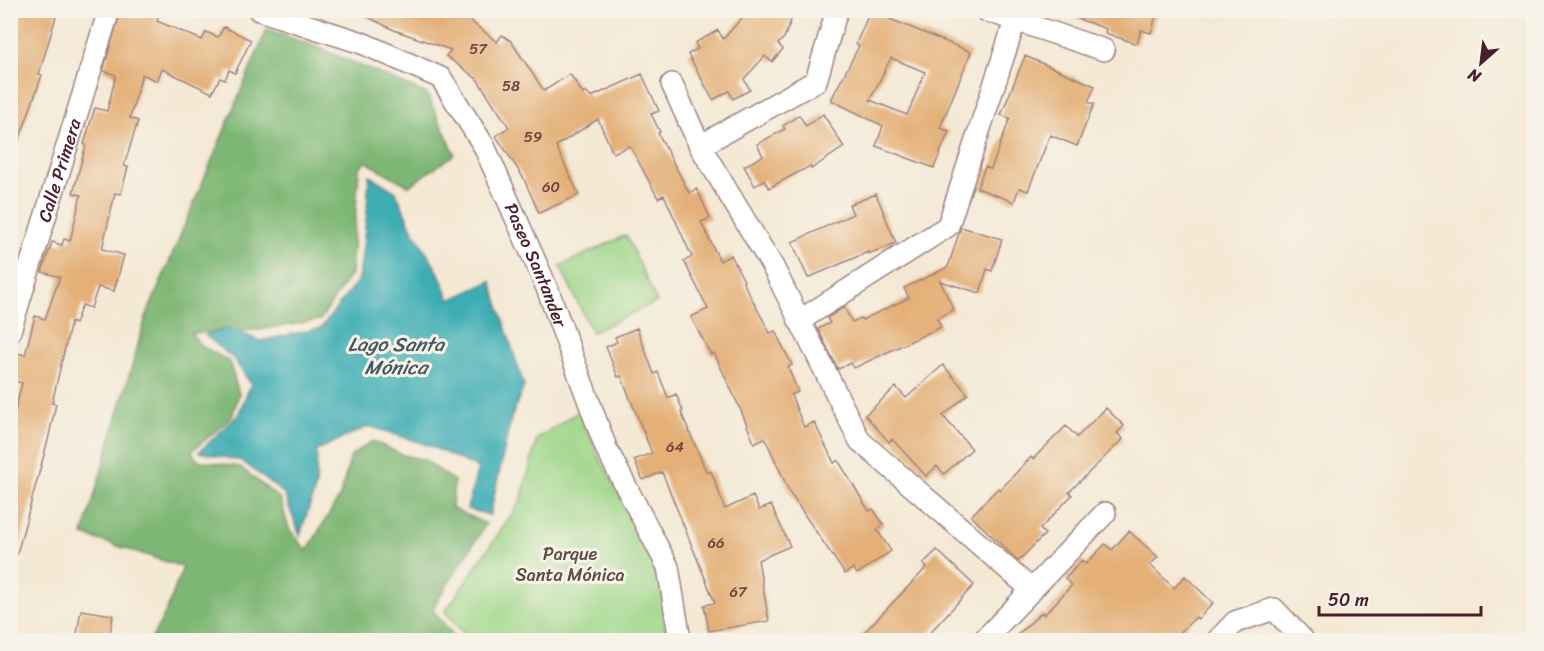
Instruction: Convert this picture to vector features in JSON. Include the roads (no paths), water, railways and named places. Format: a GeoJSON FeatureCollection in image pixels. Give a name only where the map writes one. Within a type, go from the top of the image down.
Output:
{"type":"FeatureCollection","features":[{"type":"Feature","properties":{"kind":"street","name":"Calle Primera"},"geometry":{"type":"LineString","coordinates":[[10,331],[109,10]]}},
{"type":"Feature","properties":{"kind":"street","name":"Paseo Santander"},"geometry":{"type":"LineString","coordinates":[[259,10],[362,43],[441,78],[484,146],[547,288],[606,448],[668,567],[681,640]]}},
{"type":"Feature","properties":{"kind":"street"},"geometry":{"type":"LineString","coordinates":[[700,146],[816,81],[837,10]]}},
{"type":"Feature","properties":{"kind":"street"},"geometry":{"type":"LineString","coordinates":[[985,10],[1104,50]]}},
{"type":"Feature","properties":{"kind":"street"},"geometry":{"type":"LineString","coordinates":[[799,321],[948,226],[1015,21]]}},
{"type":"Feature","properties":{"kind":"street"},"geometry":{"type":"LineString","coordinates":[[672,84],[700,146],[772,267],[860,441],[1032,590]]}},
{"type":"Feature","properties":{"kind":"street"},"geometry":{"type":"LineString","coordinates":[[984,640],[1104,513]]}},
{"type":"Feature","properties":{"kind":"street"},"geometry":{"type":"LineString","coordinates":[[1218,640],[1235,622],[1274,609],[1303,640]]}},
{"type":"Feature","properties":{"kind":"water","name":"Lago Santa Mónica"},"geometry":{"type":"Polygon","coordinates":[[[369,175],[396,192],[412,229],[439,273],[450,300],[491,281],[524,386],[511,418],[490,515],[467,509],[478,468],[428,445],[369,426],[317,450],[316,486],[300,535],[284,494],[242,461],[199,452],[238,415],[251,384],[234,359],[205,335],[229,328],[260,341],[321,328],[359,279],[369,175]]]}},
{"type":"Feature","properties":{"kind":"park label","name":"Parque Santa Mónica"},"geometry":{"type":"Point","coordinates":[570,564]}}]}
